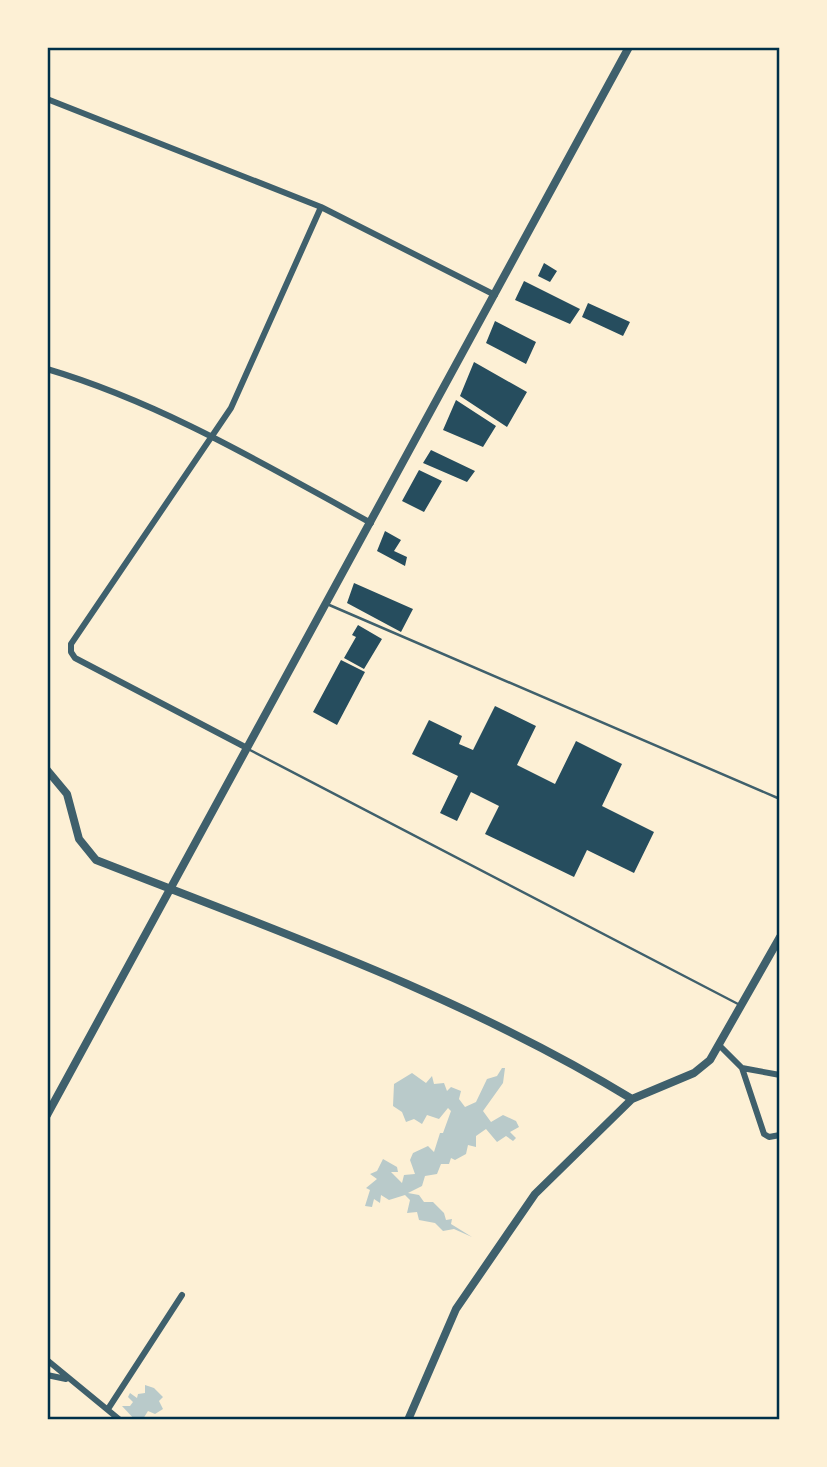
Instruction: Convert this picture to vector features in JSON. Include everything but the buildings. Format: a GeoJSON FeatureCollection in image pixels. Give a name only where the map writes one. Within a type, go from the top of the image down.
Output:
{"type":"FeatureCollection","features":[{"type":"Feature","properties":{"kind":"street"},"geometry":{"type":"LineString","coordinates":[[47,1115],[629,47]]}},
{"type":"Feature","properties":{"kind":"street"},"geometry":{"type":"LineString","coordinates":[[47,99],[321,206],[495,295]]}},
{"type":"Feature","properties":{"kind":"street"},"geometry":{"type":"LineString","coordinates":[[247,748],[189,720],[71,652],[71,644],[231,408],[321,206]]}},
{"type":"Feature","properties":{"kind":"street"},"geometry":{"type":"LineString","coordinates":[[47,369],[86,381],[212,437],[371,523]]}},
{"type":"Feature","properties":{"kind":"street"},"geometry":{"type":"LineString","coordinates":[[47,770],[68,794],[79,839],[96,860],[424,992],[592,1074],[632,1099]]}},
{"type":"Feature","properties":{"kind":"street"},"geometry":{"type":"LineString","coordinates":[[408,1420],[456,1309],[535,1194],[632,1099],[694,1073],[710,1060],[780,937]]}},
{"type":"Feature","properties":{"kind":"street"},"geometry":{"type":"LineString","coordinates":[[719,1045],[741,1068],[764,1134],[769,1137],[780,1135]]}},
{"type":"Feature","properties":{"kind":"street"},"geometry":{"type":"LineString","coordinates":[[741,1068],[780,1075]]}},
{"type":"Feature","properties":{"kind":"street"},"geometry":{"type":"LineString","coordinates":[[108,1409],[182,1295]]}},
{"type":"Feature","properties":{"kind":"street"},"geometry":{"type":"LineString","coordinates":[[47,1360],[121,1420]]}},
{"type":"Feature","properties":{"kind":"street"},"geometry":{"type":"LineString","coordinates":[[47,1375],[68,1379]]}},
{"type":"Feature","properties":{"kind":"lane"},"geometry":{"type":"LineString","coordinates":[[327,604],[780,799]]}},
{"type":"Feature","properties":{"kind":"lane"},"geometry":{"type":"LineString","coordinates":[[247,748],[741,1005]]}},
{"type":"Feature","properties":{"kind":"shaded area"},"geometry":{"type":"Polygon","coordinates":[[[502,1068],[505,1068],[503,1083],[483,1111],[491,1122],[503,1115],[516,1121],[519,1127],[510,1132],[516,1138],[513,1141],[506,1136],[497,1142],[486,1129],[476,1136],[476,1147],[468,1145],[466,1154],[455,1160],[451,1158],[449,1164],[441,1164],[437,1174],[425,1176],[422,1186],[408,1193],[419,1195],[424,1202],[433,1202],[444,1213],[446,1220],[452,1219],[451,1224],[472,1237],[454,1229],[443,1231],[435,1223],[419,1220],[417,1212],[407,1213],[410,1200],[405,1195],[389,1200],[381,1195],[380,1203],[374,1199],[372,1207],[365,1206],[370,1190],[366,1188],[377,1179],[370,1174],[377,1171],[383,1159],[397,1167],[398,1172],[391,1172],[402,1183],[404,1175],[415,1174],[410,1160],[413,1153],[428,1146],[434,1152],[451,1111],[448,1108],[439,1119],[427,1115],[422,1124],[414,1119],[406,1122],[402,1112],[393,1106],[394,1084],[412,1073],[426,1083],[432,1076],[434,1084],[444,1083],[447,1091],[451,1087],[461,1091],[459,1099],[465,1107],[476,1102],[487,1079],[497,1076],[502,1068]]]}},
{"type":"Feature","properties":{"kind":"shaded area"},"geometry":{"type":"Polygon","coordinates":[[[145,1385],[154,1388],[163,1397],[159,1401],[163,1409],[155,1414],[148,1411],[143,1419],[135,1420],[122,1406],[130,1406],[133,1402],[128,1397],[130,1393],[137,1398],[138,1394],[145,1393],[145,1385]]]}}]}
